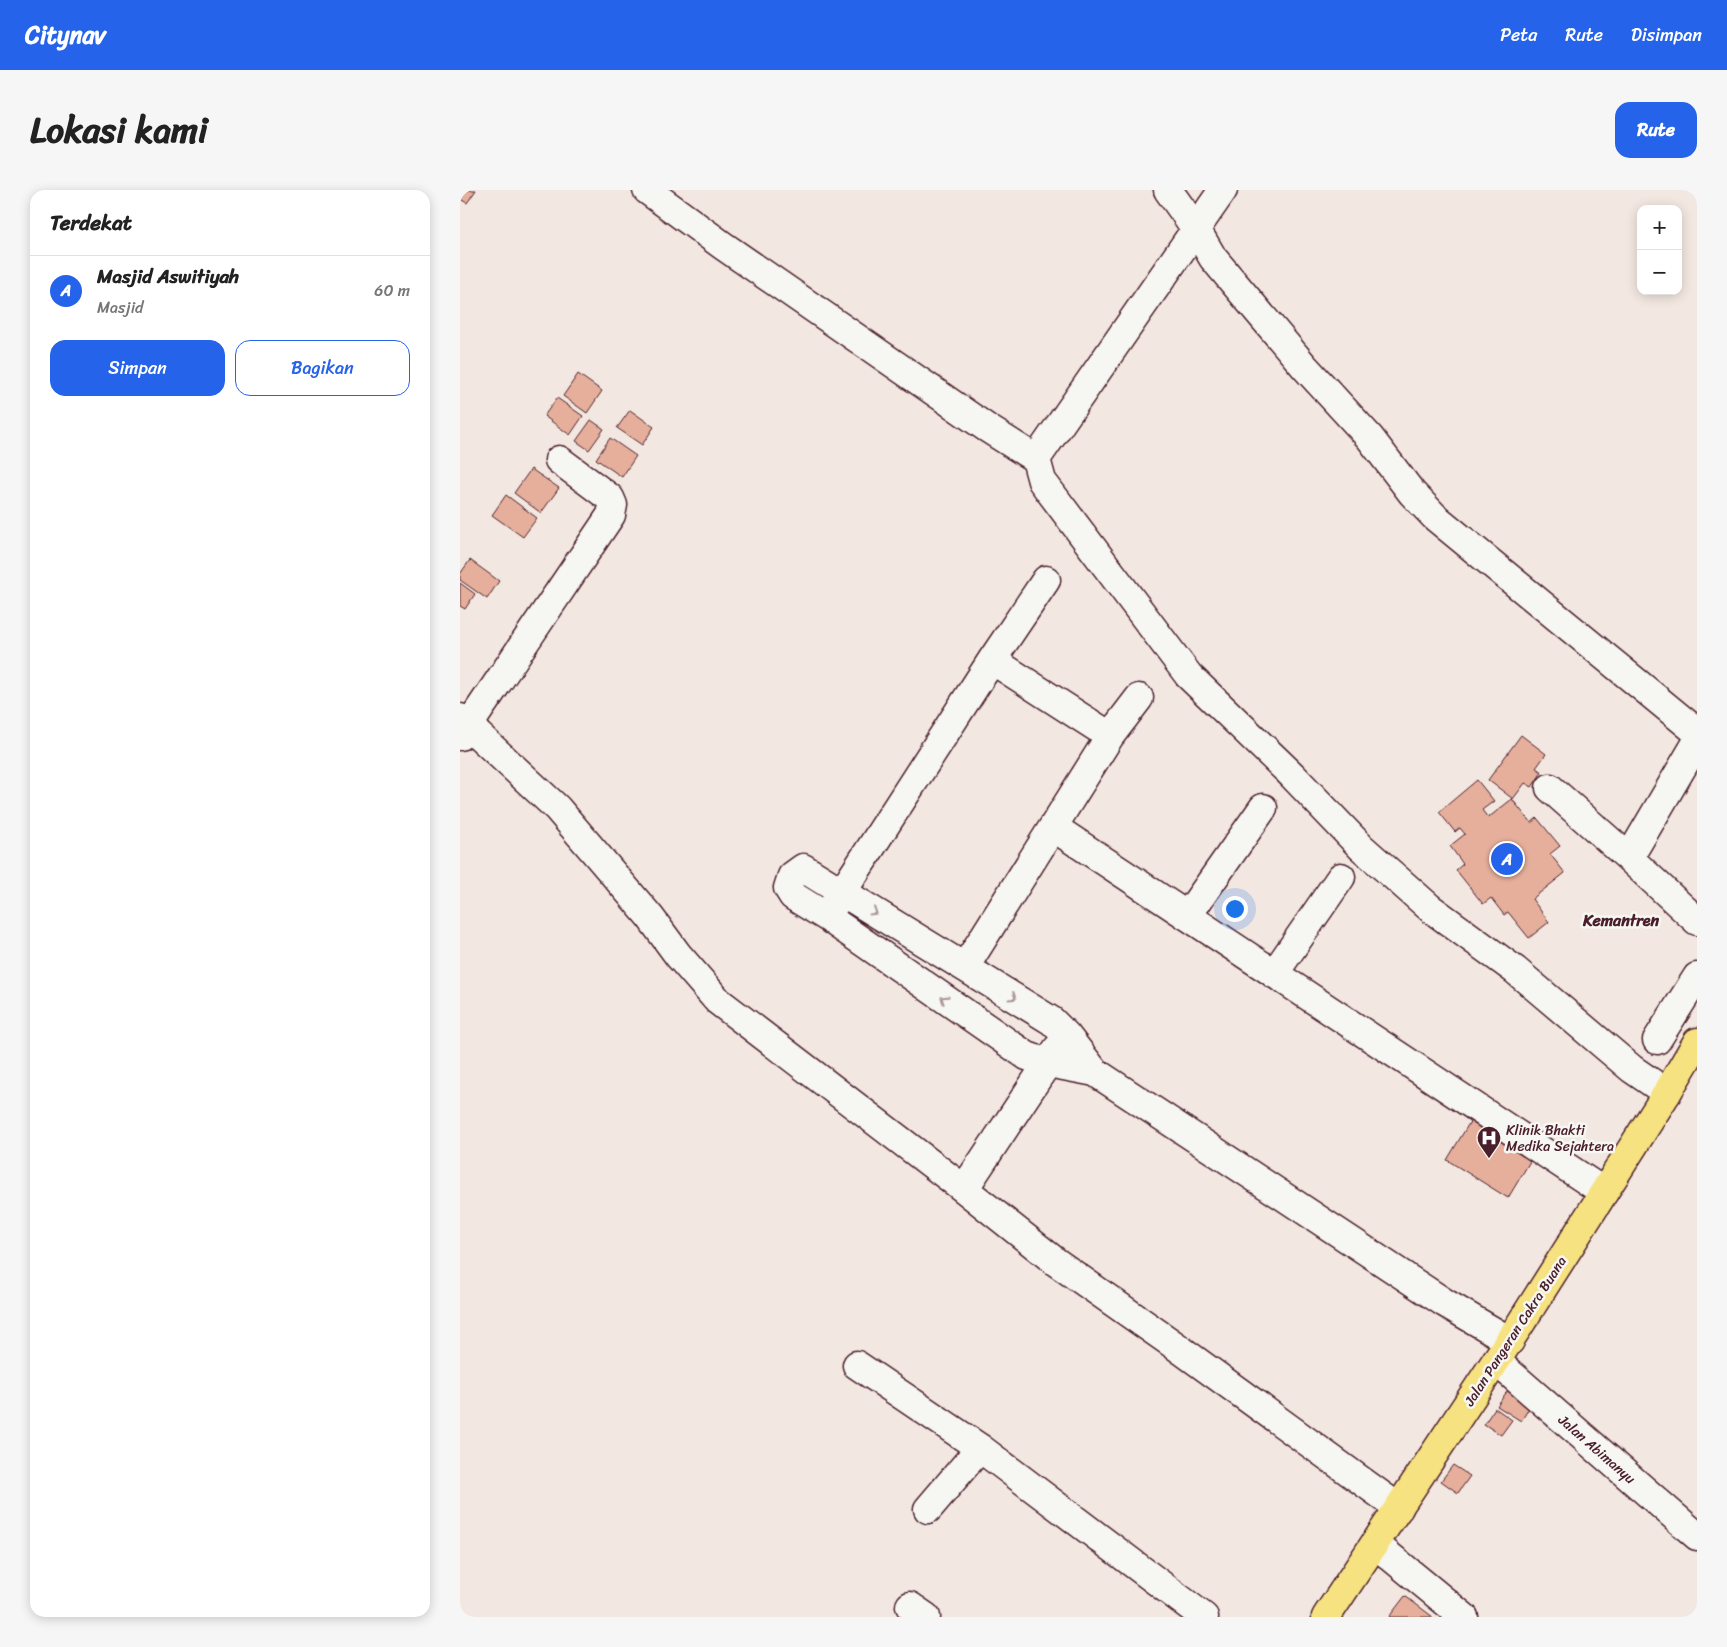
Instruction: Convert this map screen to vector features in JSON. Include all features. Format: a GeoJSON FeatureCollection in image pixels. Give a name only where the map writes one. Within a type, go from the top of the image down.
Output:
{"type":"FeatureCollection","features":[{"type":"Feature","properties":{"kind":"main road","name":"Jalan Pangeran Cakra Buana"},"geometry":{"type":"LineString","coordinates":[[1326,1617],[1503,1351],[1667,1093],[1697,1042]]}},
{"type":"Feature","properties":{"kind":"street"},"geometry":{"type":"LineString","coordinates":[[647,190],[722,245],[987,428],[1036,459],[1042,481],[1189,676],[1292,775],[1361,847],[1430,908],[1515,970],[1632,1069],[1667,1093]]}},
{"type":"Feature","properties":{"kind":"street"},"geometry":{"type":"LineString","coordinates":[[1168,190],[1219,265],[1304,366],[1370,438],[1412,493],[1435,517],[1697,732]]}},
{"type":"Feature","properties":{"kind":"street"},"geometry":{"type":"LineString","coordinates":[[1036,459],[1223,190]]}},
{"type":"Feature","properties":{"kind":"street"},"geometry":{"type":"LineString","coordinates":[[559,460],[610,498],[613,505],[611,514],[463,726],[557,808],[650,917],[678,955],[718,1001],[964,1189],[1056,1262],[1178,1347],[1399,1508]]}},
{"type":"Feature","properties":{"kind":"street"},"geometry":{"type":"LineString","coordinates":[[826,917],[1046,580]]}},
{"type":"Feature","properties":{"kind":"street"},"geometry":{"type":"LineString","coordinates":[[992,660],[1110,736]]}},
{"type":"Feature","properties":{"kind":"street"},"geometry":{"type":"LineString","coordinates":[[965,967],[1110,736],[1139,698]]}},
{"type":"Feature","properties":{"kind":"street"},"geometry":{"type":"LineString","coordinates":[[1629,858],[1697,742]]}},
{"type":"Feature","properties":{"kind":"street"},"geometry":{"type":"LineString","coordinates":[[1550,788],[1697,921]]}},
{"type":"Feature","properties":{"kind":"street"},"geometry":{"type":"LineString","coordinates":[[1187,916],[1264,808]]}},
{"type":"Feature","properties":{"kind":"street"},"geometry":{"type":"LineString","coordinates":[[1053,827],[1604,1192]]}},
{"type":"Feature","properties":{"kind":"street"},"geometry":{"type":"LineString","coordinates":[[803,868],[1052,1021],[1067,1036],[1095,1072],[1048,1063],[1027,1056],[793,896],[788,888],[792,876],[803,868]]}},
{"type":"Feature","properties":{"kind":"street"},"geometry":{"type":"LineString","coordinates":[[1274,974],[1341,877]]}},
{"type":"Feature","properties":{"kind":"street"},"geometry":{"type":"LineString","coordinates":[[1657,1040],[1697,977]]}},
{"type":"Feature","properties":{"kind":"street"},"geometry":{"type":"LineString","coordinates":[[964,1189],[1067,1036]]}},
{"type":"Feature","properties":{"kind":"street","name":"Jalan Abimanyu"},"geometry":{"type":"LineString","coordinates":[[1095,1072],[1445,1303],[1503,1351],[1697,1536]]}},
{"type":"Feature","properties":{"kind":"street"},"geometry":{"type":"LineString","coordinates":[[857,1365],[980,1448],[1204,1617]]}},
{"type":"Feature","properties":{"kind":"street"},"geometry":{"type":"LineString","coordinates":[[928,1509],[980,1448]]}},
{"type":"Feature","properties":{"kind":"street"},"geometry":{"type":"LineString","coordinates":[[1375,1544],[1464,1617]]}},
{"type":"Feature","properties":{"kind":"building"},"geometry":{"type":"Polygon","coordinates":[[[460,190],[476,190],[467,203],[460,199],[460,190]]]}},
{"type":"Feature","properties":{"kind":"building"},"geometry":{"type":"Polygon","coordinates":[[[578,374],[602,391],[587,413],[563,396],[578,374]]]}},
{"type":"Feature","properties":{"kind":"building"},"geometry":{"type":"Polygon","coordinates":[[[557,398],[583,416],[570,435],[544,416],[557,398]]]}},
{"type":"Feature","properties":{"kind":"building"},"geometry":{"type":"Polygon","coordinates":[[[630,410],[654,427],[642,445],[617,428],[630,410]]]}},
{"type":"Feature","properties":{"kind":"building"},"geometry":{"type":"Polygon","coordinates":[[[591,420],[604,429],[589,450],[576,441],[591,420]]]}},
{"type":"Feature","properties":{"kind":"building"},"geometry":{"type":"Polygon","coordinates":[[[610,438],[636,456],[622,477],[596,459],[610,438]]]}},
{"type":"Feature","properties":{"kind":"building"},"geometry":{"type":"Polygon","coordinates":[[[531,469],[559,488],[541,513],[514,493],[531,469]]]}},
{"type":"Feature","properties":{"kind":"building"},"geometry":{"type":"Polygon","coordinates":[[[506,495],[537,518],[523,537],[492,515],[506,495]]]}},
{"type":"Feature","properties":{"kind":"building"},"geometry":{"type":"Polygon","coordinates":[[[470,560],[499,581],[487,599],[460,580],[460,574],[470,560]]]}},
{"type":"Feature","properties":{"kind":"building"},"geometry":{"type":"Polygon","coordinates":[[[460,583],[475,594],[465,609],[460,606],[460,583]]]}},
{"type":"Feature","properties":{"kind":"building"},"geometry":{"type":"Polygon","coordinates":[[[1521,735],[1546,754],[1536,768],[1542,772],[1532,787],[1525,783],[1513,799],[1488,780],[1521,735]]]}},
{"type":"Feature","properties":{"kind":"building"},"geometry":{"type":"Polygon","coordinates":[[[1477,780],[1494,801],[1482,810],[1488,818],[1512,799],[1531,823],[1537,818],[1560,846],[1550,854],[1565,873],[1532,899],[1549,922],[1529,938],[1508,912],[1504,915],[1491,898],[1483,904],[1456,870],[1463,864],[1450,846],[1465,834],[1460,828],[1455,832],[1439,812],[1477,780]]]}},
{"type":"Feature","properties":{"kind":"building","name":"Klinik Bhakti Medika Sejahtera"},"geometry":{"type":"Polygon","coordinates":[[[1471,1120],[1532,1158],[1508,1198],[1447,1160],[1471,1120]]]}},
{"type":"Feature","properties":{"kind":"building"},"geometry":{"type":"Polygon","coordinates":[[[1510,1387],[1533,1402],[1521,1421],[1497,1406],[1510,1387]]]}},
{"type":"Feature","properties":{"kind":"building"},"geometry":{"type":"Polygon","coordinates":[[[1495,1408],[1512,1420],[1501,1435],[1484,1424],[1495,1408]]]}},
{"type":"Feature","properties":{"kind":"building"},"geometry":{"type":"Polygon","coordinates":[[[1453,1465],[1470,1476],[1458,1493],[1441,1481],[1453,1465]]]}},
{"type":"Feature","properties":{"kind":"building"},"geometry":{"type":"Polygon","coordinates":[[[1405,1596],[1433,1617],[1389,1617],[1405,1596]]]}},
{"type":"Feature","properties":{"kind":"place","name":"Masjid Aswitiyah"},"geometry":{"type":"Point","coordinates":[1507,859]}},
{"type":"Feature","properties":{"kind":"place","name":"Klinik Bhakti Medika Sejahtera"},"geometry":{"type":"Point","coordinates":[1489,1159]}},
{"type":"Feature","properties":{"kind":"district","name":"Kemantren"},"geometry":{"type":"Point","coordinates":[1621,920]}}]}
